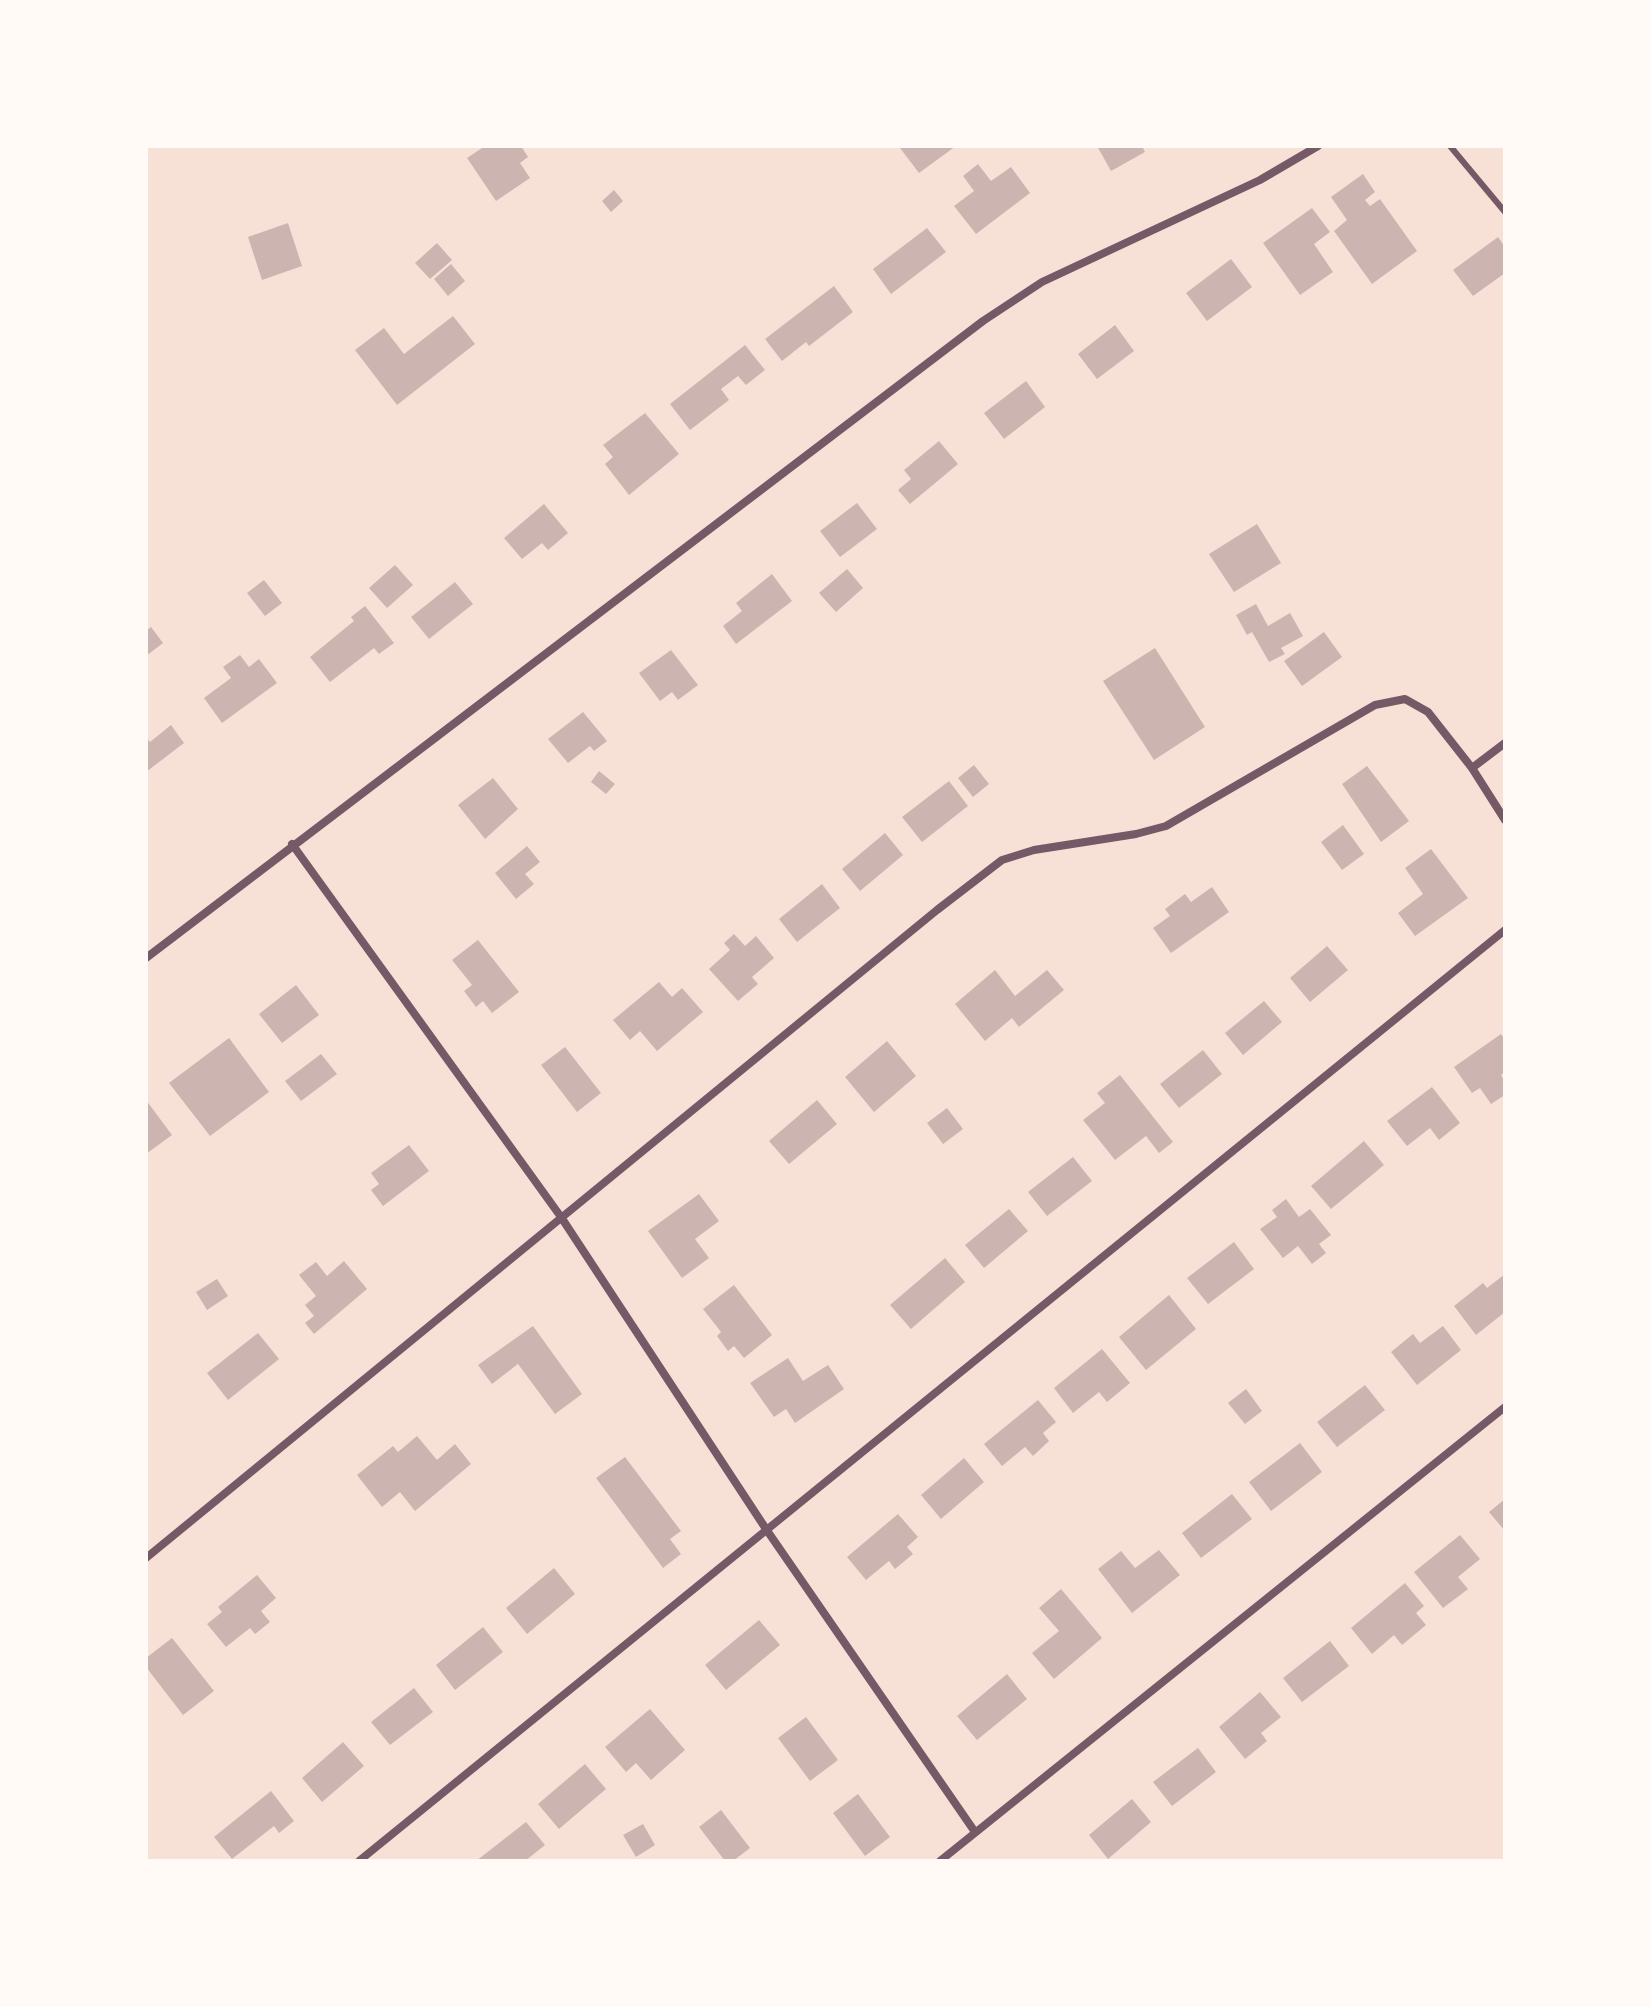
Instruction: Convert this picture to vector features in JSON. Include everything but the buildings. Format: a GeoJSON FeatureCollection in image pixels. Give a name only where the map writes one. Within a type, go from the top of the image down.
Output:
{"type":"FeatureCollection","features":[{"type":"Feature","properties":{"kind":"street"},"geometry":{"type":"LineString","coordinates":[[146,958],[983,321],[1042,282],[1260,180],[1318,146]]}},
{"type":"Feature","properties":{"kind":"street"},"geometry":{"type":"LineString","coordinates":[[146,1558],[1002,860],[1034,850],[1136,834],[1166,826],[1375,705],[1405,699],[1428,712],[1472,768],[1505,820]]}},
{"type":"Feature","properties":{"kind":"street"},"geometry":{"type":"LineString","coordinates":[[1472,768],[1505,743]]}},
{"type":"Feature","properties":{"kind":"street"},"geometry":{"type":"LineString","coordinates":[[292,844],[561,1217],[766,1529],[975,1832]]}},
{"type":"Feature","properties":{"kind":"street"},"geometry":{"type":"LineString","coordinates":[[359,1861],[1505,930]]}},
{"type":"Feature","properties":{"kind":"street"},"geometry":{"type":"LineString","coordinates":[[940,1861],[1505,1407]]}},
{"type":"Feature","properties":{"kind":"lane"},"geometry":{"type":"LineString","coordinates":[[1450,146],[1505,212]]}}]}
